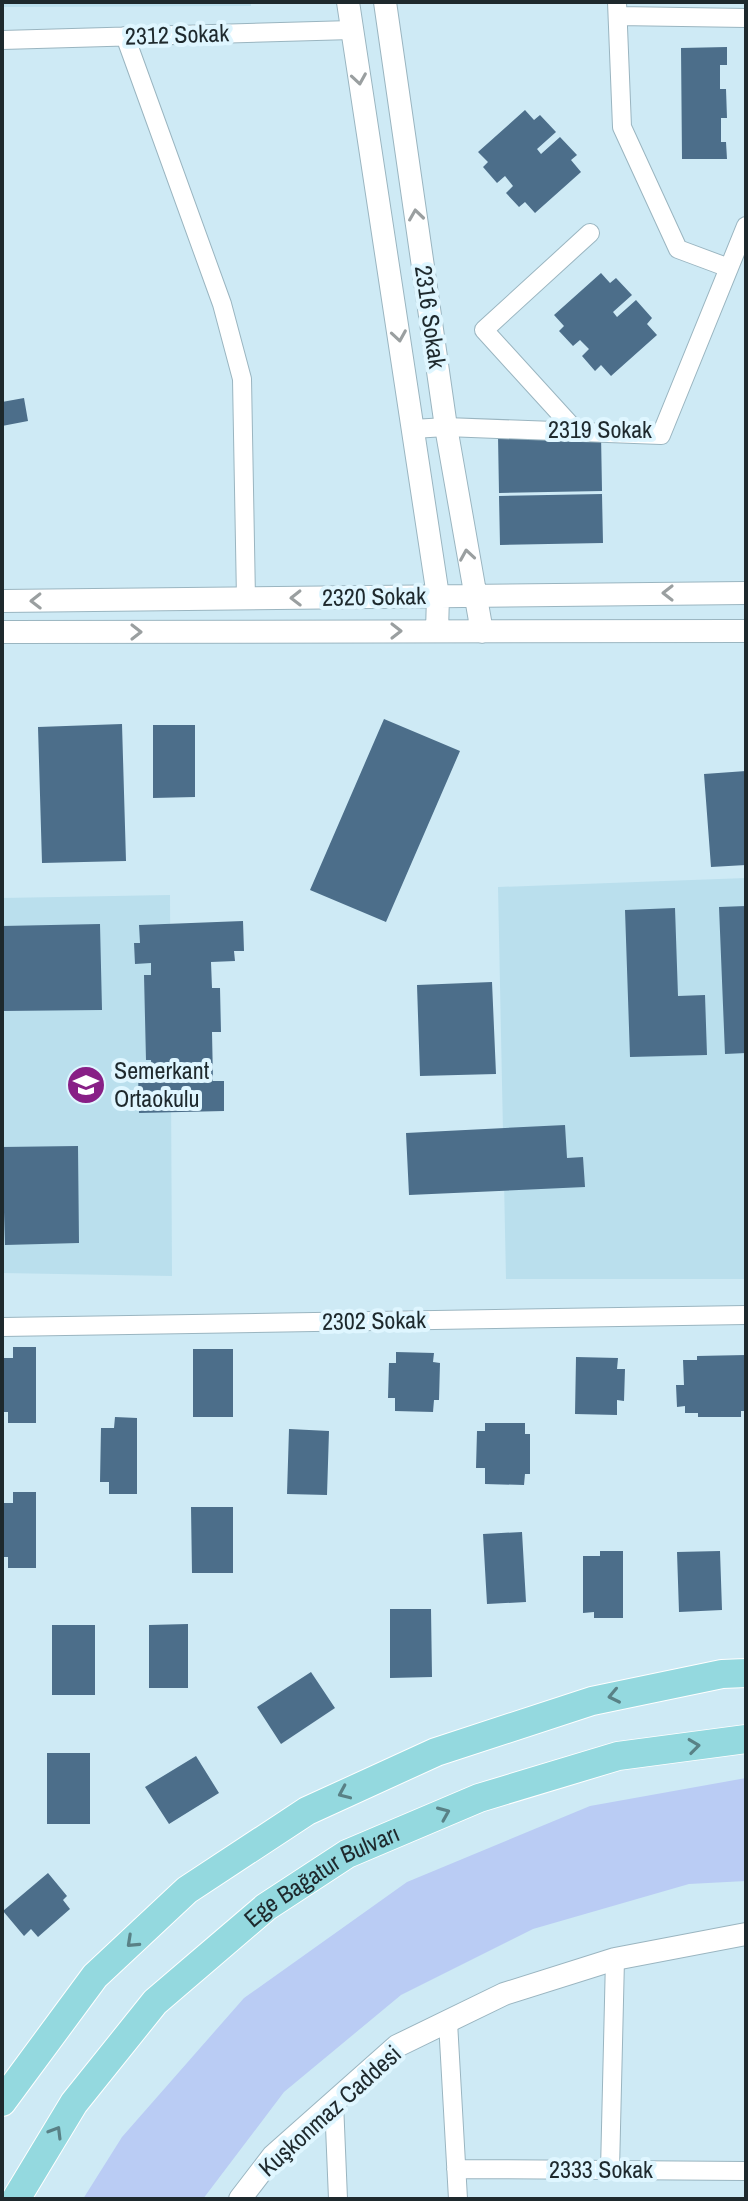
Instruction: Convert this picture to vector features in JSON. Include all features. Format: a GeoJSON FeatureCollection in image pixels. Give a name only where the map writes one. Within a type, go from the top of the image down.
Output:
{"type":"FeatureCollection","features":[{"type":"Feature","properties":{"kind":"main road"},"geometry":{"type":"LineString","coordinates":[[2,2102],[95,1976],[187,1890],[307,1811],[436,1752],[592,1701],[722,1674],[746,1673]]}},
{"type":"Feature","properties":{"kind":"main road","name":"Ege Bağatur Bulvarı"},"geometry":{"type":"LineString","coordinates":[[16,2199],[74,2103],[155,2002],[266,1907],[347,1854],[479,1798],[618,1756],[746,1739]]}},
{"type":"Feature","properties":{"kind":"street","name":"2316 Sokak"},"geometry":{"type":"LineString","coordinates":[[348,2],[438,596],[437,631]]}},
{"type":"Feature","properties":{"kind":"street","name":"2316 Sokak"},"geometry":{"type":"LineString","coordinates":[[385,2],[446,427],[482,632]]}},
{"type":"Feature","properties":{"kind":"street"},"geometry":{"type":"LineString","coordinates":[[729,268],[678,249],[622,127],[617,9],[746,18]]}},
{"type":"Feature","properties":{"kind":"street","name":"2312 Sokak"},"geometry":{"type":"LineString","coordinates":[[2,40],[352,30]]}},
{"type":"Feature","properties":{"kind":"street"},"geometry":{"type":"LineString","coordinates":[[125,36],[222,304],[242,379],[246,599]]}},
{"type":"Feature","properties":{"kind":"street","name":"2319 Sokak"},"geometry":{"type":"LineString","coordinates":[[413,429],[446,427],[661,435],[746,226]]}},
{"type":"Feature","properties":{"kind":"street"},"geometry":{"type":"LineString","coordinates":[[576,431],[484,330],[590,233]]}},
{"type":"Feature","properties":{"kind":"street","name":"2320 Sokak"},"geometry":{"type":"LineString","coordinates":[[2,600],[746,593]]}},
{"type":"Feature","properties":{"kind":"street","name":"2320 Sokak"},"geometry":{"type":"LineString","coordinates":[[2,632],[746,631]]}},
{"type":"Feature","properties":{"kind":"street","name":"2302 Sokak"},"geometry":{"type":"LineString","coordinates":[[2,1327],[746,1315]]}},
{"type":"Feature","properties":{"kind":"street","name":"Kuşkonmaz Caddesi"},"geometry":{"type":"LineString","coordinates":[[240,2199],[273,2156],[397,2046],[504,1994],[615,1959],[746,1934]]}},
{"type":"Feature","properties":{"kind":"street"},"geometry":{"type":"LineString","coordinates":[[610,2170],[615,1959]]}},
{"type":"Feature","properties":{"kind":"street"},"geometry":{"type":"LineString","coordinates":[[448,2022],[458,2199]]}},
{"type":"Feature","properties":{"kind":"street"},"geometry":{"type":"LineString","coordinates":[[334,2102],[338,2199]]}},
{"type":"Feature","properties":{"kind":"street","name":"2333 Sokak"},"geometry":{"type":"LineString","coordinates":[[456,2169],[746,2171]]}},
{"type":"Feature","properties":{"kind":"shaded area"},"geometry":{"type":"Polygon","coordinates":[[[2,2],[251,2],[251,6],[2,7],[2,2]]]}},
{"type":"Feature","properties":{"kind":"shaded area"},"geometry":{"type":"Polygon","coordinates":[[[746,878],[746,1279],[506,1279],[498,887],[746,878]]]}},
{"type":"Feature","properties":{"kind":"shaded area","name":"Semerkant Ortaokulu"},"geometry":{"type":"Polygon","coordinates":[[[170,895],[172,1276],[2,1273],[2,898],[170,895]]]}},
{"type":"Feature","properties":{"kind":"shaded area"},"geometry":{"type":"Polygon","coordinates":[[[746,1778],[746,1881],[689,1884],[533,1929],[401,1995],[284,2092],[203,2199],[83,2199],[122,2137],[244,1998],[407,1882],[590,1806],[746,1778]]]}},
{"type":"Feature","properties":{"kind":"building"},"geometry":{"type":"Polygon","coordinates":[[[727,47],[727,65],[720,65],[720,89],[726,89],[727,118],[721,118],[721,142],[726,142],[727,159],[682,159],[681,48],[727,47]]]}},
{"type":"Feature","properties":{"kind":"building"},"geometry":{"type":"Polygon","coordinates":[[[525,110],[534,120],[540,115],[556,132],[537,149],[541,154],[560,137],[577,155],[571,160],[581,172],[535,213],[525,202],[519,207],[506,193],[513,186],[505,176],[497,183],[483,167],[488,162],[478,152],[525,110]]]}},
{"type":"Feature","properties":{"kind":"building"},"geometry":{"type":"Polygon","coordinates":[[[601,273],[610,283],[616,278],[632,295],[613,312],[617,317],[636,300],[652,318],[647,324],[657,335],[611,376],[601,365],[595,371],[582,356],[589,349],[580,340],[573,346],[559,331],[564,326],[554,315],[601,273]]]}},
{"type":"Feature","properties":{"kind":"building"},"geometry":{"type":"Polygon","coordinates":[[[24,398],[28,421],[2,426],[2,402],[24,398]]]}},
{"type":"Feature","properties":{"kind":"building"},"geometry":{"type":"Polygon","coordinates":[[[601,434],[602,491],[499,493],[498,436],[601,434]]]}},
{"type":"Feature","properties":{"kind":"building"},"geometry":{"type":"Polygon","coordinates":[[[602,494],[603,543],[500,545],[499,496],[602,494]]]}},
{"type":"Feature","properties":{"kind":"building"},"geometry":{"type":"Polygon","coordinates":[[[384,719],[460,751],[386,922],[310,890],[384,719]]]}},
{"type":"Feature","properties":{"kind":"building"},"geometry":{"type":"Polygon","coordinates":[[[122,724],[126,861],[42,863],[38,727],[122,724]]]}},
{"type":"Feature","properties":{"kind":"building"},"geometry":{"type":"Polygon","coordinates":[[[153,725],[195,725],[195,797],[153,798],[153,725]]]}},
{"type":"Feature","properties":{"kind":"building"},"geometry":{"type":"Polygon","coordinates":[[[746,771],[746,865],[711,867],[704,774],[746,771]]]}},
{"type":"Feature","properties":{"kind":"building"},"geometry":{"type":"Polygon","coordinates":[[[746,906],[746,1053],[725,1054],[719,907],[746,906]]]}},
{"type":"Feature","properties":{"kind":"building"},"geometry":{"type":"Polygon","coordinates":[[[675,908],[678,996],[705,995],[707,1055],[630,1057],[625,910],[675,908]]]}},
{"type":"Feature","properties":{"kind":"building"},"geometry":{"type":"Polygon","coordinates":[[[243,921],[244,951],[234,951],[235,961],[211,962],[212,988],[220,988],[221,1032],[212,1032],[213,1081],[224,1081],[224,1111],[139,1113],[138,1072],[152,1072],[151,1060],[146,1060],[144,975],[151,975],[151,963],[135,964],[134,943],[140,943],[139,925],[243,921]]]}},
{"type":"Feature","properties":{"kind":"building"},"geometry":{"type":"Polygon","coordinates":[[[100,924],[102,1010],[2,1011],[2,926],[100,924]]]}},
{"type":"Feature","properties":{"kind":"building"},"geometry":{"type":"Polygon","coordinates":[[[492,982],[496,1074],[420,1076],[417,985],[492,982]]]}},
{"type":"Feature","properties":{"kind":"building"},"geometry":{"type":"Polygon","coordinates":[[[565,1125],[567,1158],[583,1157],[585,1187],[409,1195],[406,1133],[565,1125]]]}},
{"type":"Feature","properties":{"kind":"building"},"geometry":{"type":"Polygon","coordinates":[[[78,1146],[79,1243],[5,1245],[2,1147],[78,1146]]]}},
{"type":"Feature","properties":{"kind":"building"},"geometry":{"type":"Polygon","coordinates":[[[13,1347],[36,1347],[36,1423],[8,1423],[8,1412],[2,1412],[2,1358],[13,1358],[13,1347]]]}},
{"type":"Feature","properties":{"kind":"building"},"geometry":{"type":"Polygon","coordinates":[[[193,1349],[233,1349],[233,1417],[193,1417],[193,1349]]]}},
{"type":"Feature","properties":{"kind":"building"},"geometry":{"type":"Polygon","coordinates":[[[396,1352],[434,1353],[433,1362],[440,1363],[439,1400],[434,1400],[433,1412],[395,1411],[395,1398],[388,1398],[389,1363],[396,1363],[396,1352]]]}},
{"type":"Feature","properties":{"kind":"building"},"geometry":{"type":"Polygon","coordinates":[[[746,1355],[746,1411],[741,1411],[741,1417],[698,1417],[698,1413],[685,1413],[685,1406],[677,1407],[676,1385],[684,1385],[683,1360],[697,1360],[697,1356],[746,1355]]]}},
{"type":"Feature","properties":{"kind":"building"},"geometry":{"type":"Polygon","coordinates":[[[576,1357],[618,1358],[617,1369],[625,1369],[624,1401],[617,1400],[617,1415],[575,1414],[576,1357]]]}},
{"type":"Feature","properties":{"kind":"building"},"geometry":{"type":"Polygon","coordinates":[[[115,1417],[137,1418],[137,1494],[109,1494],[109,1482],[100,1482],[101,1428],[114,1428],[115,1417]]]}},
{"type":"Feature","properties":{"kind":"building"},"geometry":{"type":"Polygon","coordinates":[[[485,1423],[525,1423],[525,1434],[530,1434],[530,1474],[525,1474],[524,1485],[485,1484],[485,1468],[476,1468],[477,1431],[485,1431],[485,1423]]]}},
{"type":"Feature","properties":{"kind":"building"},"geometry":{"type":"Polygon","coordinates":[[[289,1429],[329,1431],[327,1495],[287,1494],[289,1429]]]}},
{"type":"Feature","properties":{"kind":"building"},"geometry":{"type":"Polygon","coordinates":[[[13,1492],[36,1492],[36,1568],[8,1568],[8,1557],[2,1557],[2,1503],[13,1503],[13,1492]]]}},
{"type":"Feature","properties":{"kind":"building"},"geometry":{"type":"Polygon","coordinates":[[[191,1507],[233,1507],[233,1573],[192,1573],[191,1507]]]}},
{"type":"Feature","properties":{"kind":"building"},"geometry":{"type":"Polygon","coordinates":[[[522,1532],[526,1602],[487,1604],[483,1534],[522,1532]]]}},
{"type":"Feature","properties":{"kind":"building"},"geometry":{"type":"Polygon","coordinates":[[[600,1551],[623,1551],[623,1618],[594,1618],[594,1612],[583,1613],[583,1556],[600,1556],[600,1551]]]}},
{"type":"Feature","properties":{"kind":"building"},"geometry":{"type":"Polygon","coordinates":[[[720,1551],[722,1610],[679,1612],[677,1552],[720,1551]]]}},
{"type":"Feature","properties":{"kind":"building"},"geometry":{"type":"Polygon","coordinates":[[[390,1609],[431,1609],[432,1677],[390,1678],[390,1609]]]}},
{"type":"Feature","properties":{"kind":"building"},"geometry":{"type":"Polygon","coordinates":[[[188,1624],[188,1688],[149,1688],[149,1625],[188,1624]]]}},
{"type":"Feature","properties":{"kind":"building"},"geometry":{"type":"Polygon","coordinates":[[[52,1625],[95,1625],[95,1695],[52,1695],[52,1625]]]}},
{"type":"Feature","properties":{"kind":"building"},"geometry":{"type":"Polygon","coordinates":[[[311,1672],[335,1708],[281,1744],[257,1707],[311,1672]]]}},
{"type":"Feature","properties":{"kind":"building"},"geometry":{"type":"Polygon","coordinates":[[[47,1753],[90,1753],[90,1824],[47,1824],[47,1753]]]}},
{"type":"Feature","properties":{"kind":"building"},"geometry":{"type":"Polygon","coordinates":[[[196,1756],[219,1793],[169,1824],[145,1787],[196,1756]]]}},
{"type":"Feature","properties":{"kind":"building"},"geometry":{"type":"Polygon","coordinates":[[[48,1873],[67,1896],[63,1900],[70,1909],[38,1937],[31,1929],[24,1936],[3,1911],[48,1873]]]}},
{"type":"Feature","properties":{"kind":"place","name":"Semerkant Ortaokulu"},"geometry":{"type":"Point","coordinates":[86,1085]}}]}
